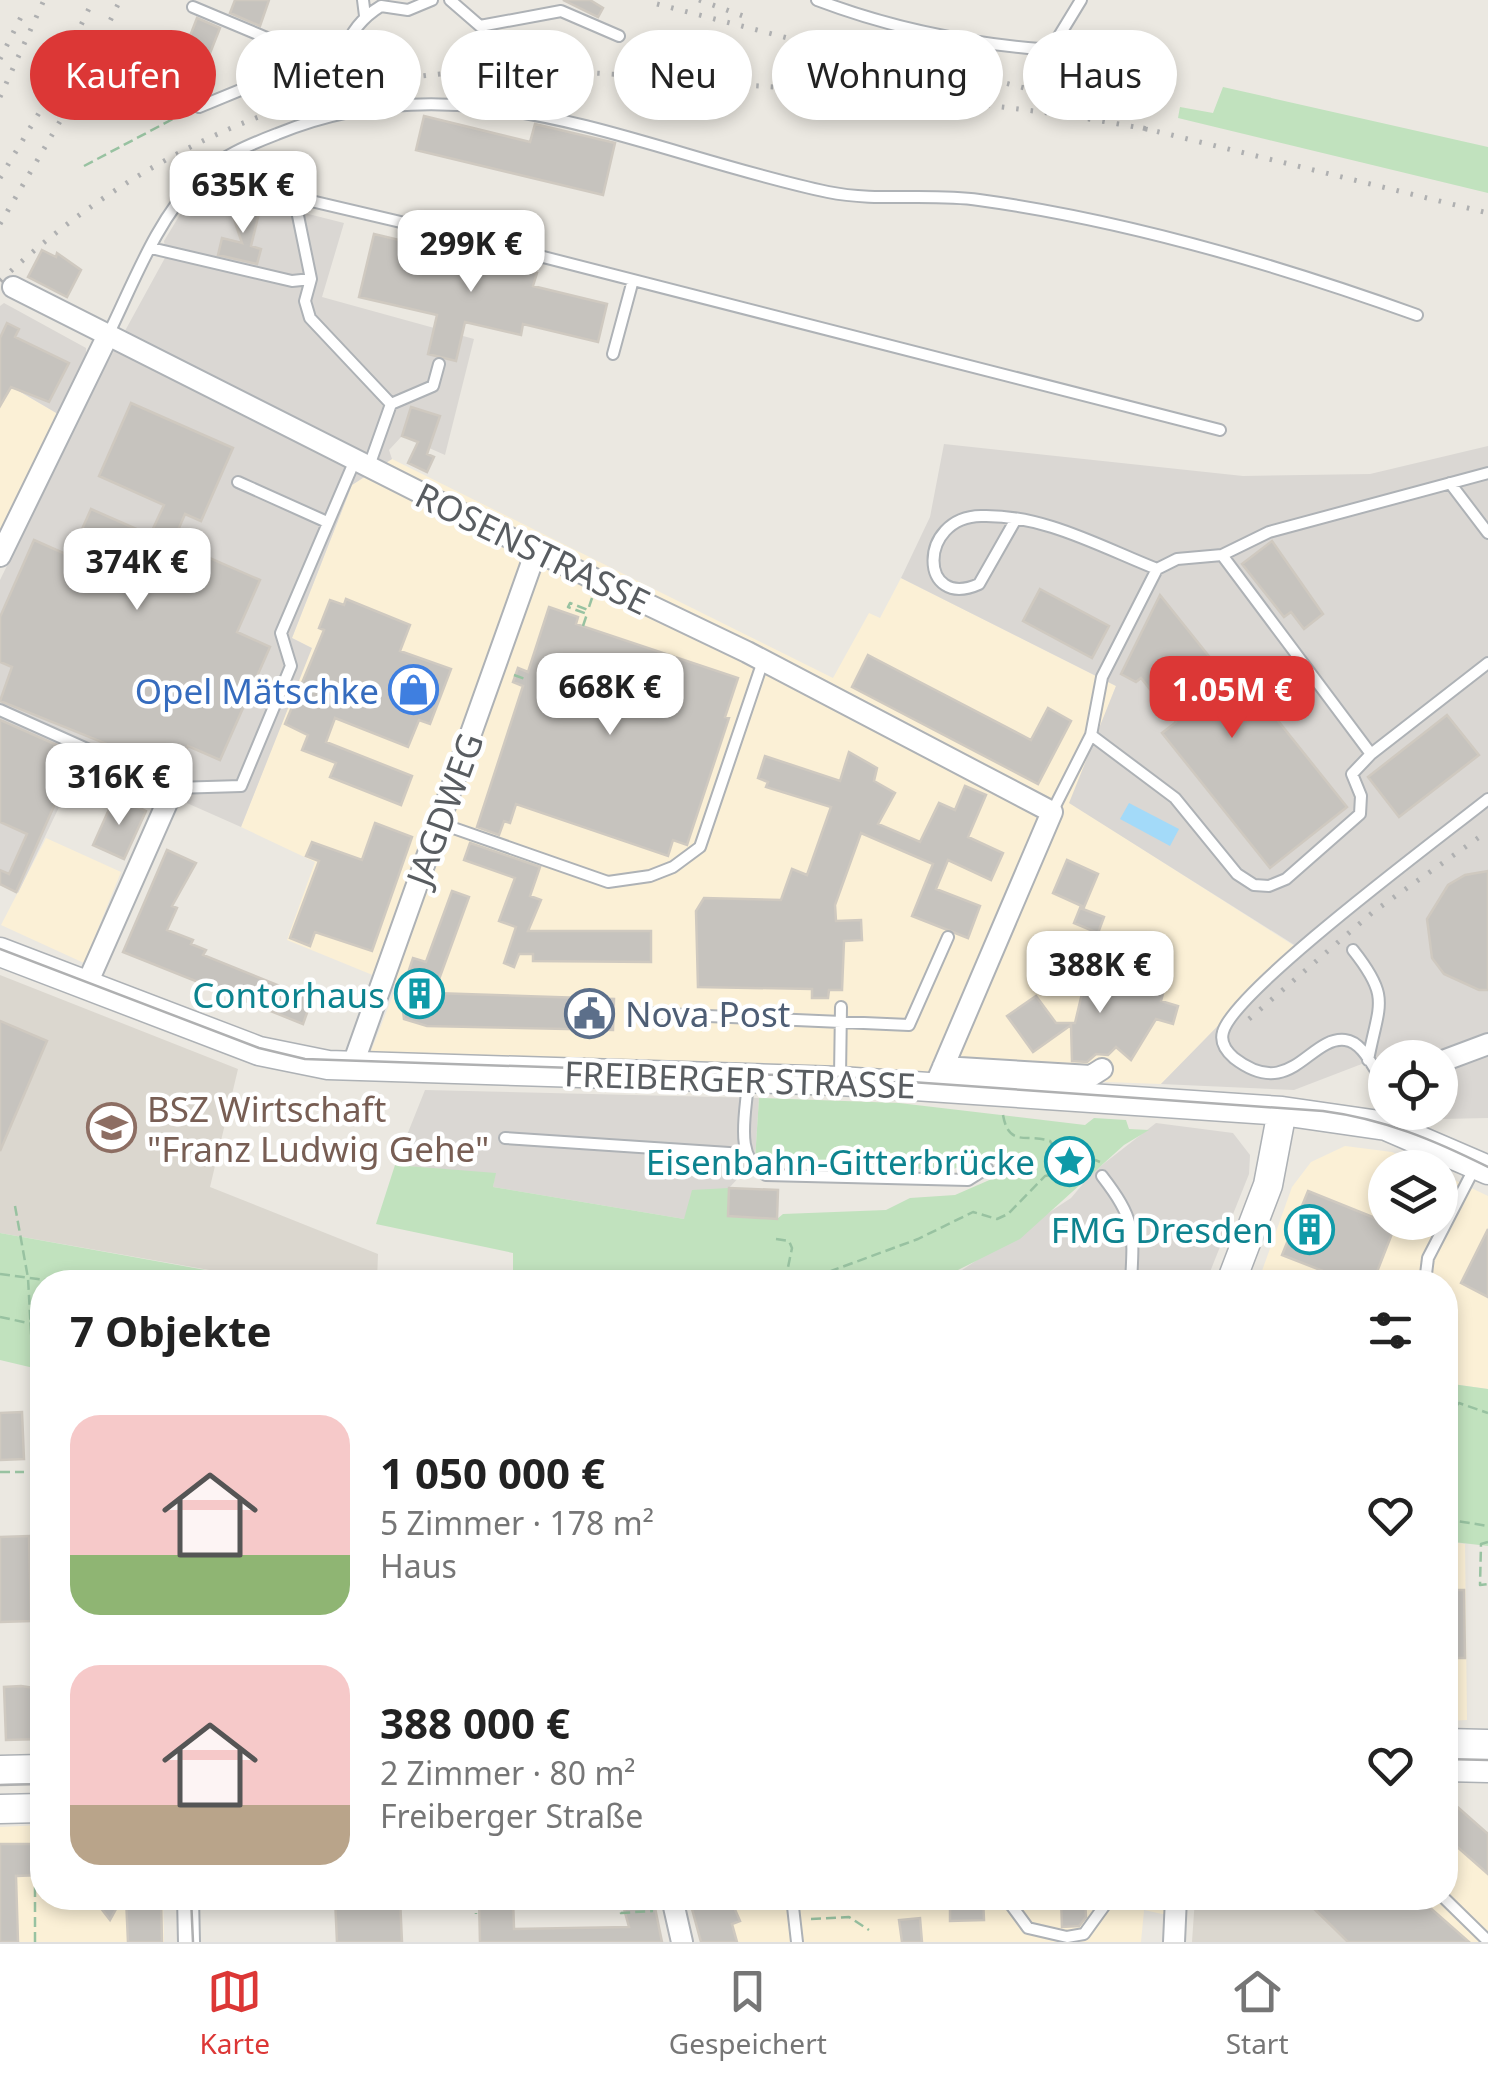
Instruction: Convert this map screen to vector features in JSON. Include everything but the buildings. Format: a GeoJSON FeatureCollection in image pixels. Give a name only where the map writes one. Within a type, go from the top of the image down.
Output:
{"type":"FeatureCollection","features":[{"type":"Feature","properties":{"kind":"street","name":"ROSENSTRASSE"},"geometry":{"type":"LineString","coordinates":[[14,287],[536,551],[763,660],[1052,812]]}},
{"type":"Feature","properties":{"kind":"street"},"geometry":{"type":"LineString","coordinates":[[0,556],[107,337]]}},
{"type":"Feature","properties":{"kind":"street","name":"JAGDWEG"},"geometry":{"type":"LineString","coordinates":[[352,1067],[536,551]]}},
{"type":"Feature","properties":{"kind":"street"},"geometry":{"type":"LineString","coordinates":[[86,986],[172,792]]}},
{"type":"Feature","properties":{"kind":"street"},"geometry":{"type":"LineString","coordinates":[[1052,812],[939,1076],[1090,1076],[1102,1069]]}},
{"type":"Feature","properties":{"kind":"street","name":"FREIBERGER STRASSE"},"geometry":{"type":"LineString","coordinates":[[0,952],[258,1051],[352,1067],[840,1081],[939,1076],[1007,1092],[1368,1118]]}},
{"type":"Feature","properties":{"kind":"street"},"geometry":{"type":"LineString","coordinates":[[1458,1055],[1488,1044]]}},
{"type":"Feature","properties":{"kind":"street"},"geometry":{"type":"LineString","coordinates":[[1236,1270],[1268,1186],[1282,1112]]}},
{"type":"Feature","properties":{"kind":"street","name":"FREIBERGER STRASSE"},"geometry":{"type":"LineString","coordinates":[[1410,1130],[1482,1167]]}},
{"type":"Feature","properties":{"kind":"street"},"geometry":{"type":"LineString","coordinates":[[1458,1743],[1488,1744]]}},
{"type":"Feature","properties":{"kind":"street"},"geometry":{"type":"LineString","coordinates":[[1458,1767],[1488,1767],[1488,1788]]}},
{"type":"Feature","properties":{"kind":"street"},"geometry":{"type":"LineString","coordinates":[[0,1770],[30,1769]]}},
{"type":"Feature","properties":{"kind":"street"},"geometry":{"type":"LineString","coordinates":[[0,1809],[30,1808]]}},
{"type":"Feature","properties":{"kind":"street"},"geometry":{"type":"LineString","coordinates":[[189,1910],[190,1942]]}},
{"type":"Feature","properties":{"kind":"street"},"geometry":{"type":"LineString","coordinates":[[675,1910],[682,1942]]}},
{"type":"Feature","properties":{"kind":"street"},"geometry":{"type":"LineString","coordinates":[[1174,1942],[1175,1910]]}},
{"type":"Feature","properties":{"kind":"lane"},"geometry":{"type":"LineString","coordinates":[[363,0],[366,16]]}},
{"type":"Feature","properties":{"kind":"lane"},"geometry":{"type":"LineString","coordinates":[[358,30],[366,16],[381,6],[408,10],[432,0]]}},
{"type":"Feature","properties":{"kind":"lane"},"geometry":{"type":"LineString","coordinates":[[450,0],[480,26],[562,11],[614,34]]}},
{"type":"Feature","properties":{"kind":"lane"},"geometry":{"type":"LineString","coordinates":[[817,0],[914,28],[1036,49],[1056,40],[1081,0]]}},
{"type":"Feature","properties":{"kind":"lane"},"geometry":{"type":"LineString","coordinates":[[194,6],[249,30]]}},
{"type":"Feature","properties":{"kind":"lane"},"geometry":{"type":"LineString","coordinates":[[421,103],[484,104],[646,141],[831,193],[976,199],[1065,216],[1308,276],[1417,315]]}},
{"type":"Feature","properties":{"kind":"lane"},"geometry":{"type":"LineString","coordinates":[[107,337],[171,211],[200,175],[252,144],[321,120]]}},
{"type":"Feature","properties":{"kind":"lane"},"geometry":{"type":"LineString","coordinates":[[200,175],[633,280],[1220,430]]}},
{"type":"Feature","properties":{"kind":"lane"},"geometry":{"type":"LineString","coordinates":[[294,196],[310,280],[305,301],[310,318],[391,404]]}},
{"type":"Feature","properties":{"kind":"lane"},"geometry":{"type":"LineString","coordinates":[[151,248],[292,281],[310,280]]}},
{"type":"Feature","properties":{"kind":"lane"},"geometry":{"type":"LineString","coordinates":[[613,354],[633,280]]}},
{"type":"Feature","properties":{"kind":"lane"},"geometry":{"type":"LineString","coordinates":[[0,710],[172,792],[241,786],[290,666],[281,633],[327,522],[362,464],[391,404],[432,386],[439,364]]}},
{"type":"Feature","properties":{"kind":"lane"},"geometry":{"type":"LineString","coordinates":[[1052,812],[1091,734],[1102,677],[1157,569],[1177,559],[1222,554],[1268,532],[1488,472]]}},
{"type":"Feature","properties":{"kind":"lane"},"geometry":{"type":"LineString","coordinates":[[238,482],[327,522]]}},
{"type":"Feature","properties":{"kind":"lane"},"geometry":{"type":"LineString","coordinates":[[1450,483],[1488,533]]}},
{"type":"Feature","properties":{"kind":"lane"},"geometry":{"type":"LineString","coordinates":[[1016,519],[980,584],[955,588],[940,580],[932,569],[932,554],[944,531],[958,521],[979,516],[1016,519],[1038,521],[1157,569]]}},
{"type":"Feature","properties":{"kind":"lane"},"geometry":{"type":"LineString","coordinates":[[1222,554],[1371,754]]}},
{"type":"Feature","properties":{"kind":"lane"},"geometry":{"type":"LineString","coordinates":[[439,822],[608,882],[626,882],[674,867],[700,848],[763,660]]}},
{"type":"Feature","properties":{"kind":"lane"},"geometry":{"type":"LineString","coordinates":[[1091,734],[1175,798],[1237,874],[1254,885],[1270,886],[1286,879],[1360,814],[1361,796],[1352,774],[1371,754],[1488,663]]}},
{"type":"Feature","properties":{"kind":"lane"},"geometry":{"type":"LineString","coordinates":[[1368,1060],[1357,1044],[1345,1040],[1332,1042],[1296,1068],[1271,1072],[1232,1056],[1222,1044],[1222,1033],[1236,1012],[1295,954],[1488,799]]}},
{"type":"Feature","properties":{"kind":"lane"},"geometry":{"type":"LineString","coordinates":[[641,1013],[909,1025],[948,937]]}},
{"type":"Feature","properties":{"kind":"lane"},"geometry":{"type":"LineString","coordinates":[[1353,950],[1378,982],[1380,1000],[1372,1040]]}},
{"type":"Feature","properties":{"kind":"lane"},"geometry":{"type":"LineString","coordinates":[[840,1081],[841,1007]]}},
{"type":"Feature","properties":{"kind":"lane"},"geometry":{"type":"LineString","coordinates":[[748,1078],[744,1154],[752,1168],[766,1175],[968,1180],[987,1168]]}},
{"type":"Feature","properties":{"kind":"lane"},"geometry":{"type":"LineString","coordinates":[[505,1138],[744,1154]]}},
{"type":"Feature","properties":{"kind":"lane"},"geometry":{"type":"LineString","coordinates":[[1426,1270],[1428,1258],[1482,1167]]}},
{"type":"Feature","properties":{"kind":"lane"},"geometry":{"type":"LineString","coordinates":[[1102,1176],[1127,1208],[1134,1228],[1132,1270]]}},
{"type":"Feature","properties":{"kind":"lane"},"geometry":{"type":"LineString","coordinates":[[793,1910],[796,1942]]}},
{"type":"Feature","properties":{"kind":"lane"},"geometry":{"type":"LineString","coordinates":[[1015,1910],[1028,1928],[1067,1937],[1084,1934],[1101,1910]]}},
{"type":"Feature","properties":{"kind":"lane"},"geometry":{"type":"LineString","coordinates":[[1456,1910],[1488,1941]]}},
{"type":"Feature","properties":{"kind":"path"},"geometry":{"type":"LineString","coordinates":[[84,166],[174,120]]}},
{"type":"Feature","properties":{"kind":"path"},"geometry":{"type":"LineString","coordinates":[[582,626],[587,614],[568,607],[570,603],[588,610]]}},
{"type":"Feature","properties":{"kind":"path"},"geometry":{"type":"LineString","coordinates":[[516,675],[525,679]]}},
{"type":"Feature","properties":{"kind":"path"},"geometry":{"type":"LineString","coordinates":[[1007,1092],[1003,1116],[1012,1137],[1020,1142],[1050,1140],[1058,1155],[1057,1172]]}},
{"type":"Feature","properties":{"kind":"path"},"geometry":{"type":"LineString","coordinates":[[834,1270],[918,1239],[973,1212],[998,1218],[1008,1214],[1038,1182],[1057,1172],[1080,1170],[1098,1160]]}},
{"type":"Feature","properties":{"kind":"path"},"geometry":{"type":"LineString","coordinates":[[0,1317],[30,1324],[28,1278],[15,1206]]}},
{"type":"Feature","properties":{"kind":"path"},"geometry":{"type":"LineString","coordinates":[[776,1239],[789,1241],[792,1248],[787,1270]]}},
{"type":"Feature","properties":{"kind":"path"},"geometry":{"type":"LineString","coordinates":[[0,1274],[28,1278]]}},
{"type":"Feature","properties":{"kind":"path"},"geometry":{"type":"LineString","coordinates":[[1458,1404],[1488,1413]]}},
{"type":"Feature","properties":{"kind":"path"},"geometry":{"type":"LineString","coordinates":[[0,1472],[30,1472]]}},
{"type":"Feature","properties":{"kind":"path"},"geometry":{"type":"LineString","coordinates":[[1458,1521],[1488,1526]]}},
{"type":"Feature","properties":{"kind":"path"},"geometry":{"type":"LineString","coordinates":[[1488,1542],[1480,1544],[1480,1585],[1488,1584]]}},
{"type":"Feature","properties":{"kind":"path"},"geometry":{"type":"LineString","coordinates":[[35,1910],[35,1942]]}},
{"type":"Feature","properties":{"kind":"path"},"geometry":{"type":"LineString","coordinates":[[476,1910],[476,1914]]}},
{"type":"Feature","properties":{"kind":"path"},"geometry":{"type":"LineString","coordinates":[[794,1920],[848,1918],[868,1930]]}},
{"type":"Feature","properties":{"kind":"shaded area"},"geometry":{"type":"Polygon","coordinates":[[[214,190],[344,223],[322,297],[474,339],[445,455],[402,436],[389,450],[392,459],[352,485],[292,638],[312,648],[241,827],[83,757],[18,893],[0,885],[0,580],[103,371],[166,256],[164,241],[181,213],[214,190]]]}},
{"type":"Feature","properties":{"kind":"shaded area"},"geometry":{"type":"Polygon","coordinates":[[[4,303],[86,348],[86,360],[58,414],[0,380],[0,306],[4,303]]]}},
{"type":"Feature","properties":{"kind":"shaded area"},"geometry":{"type":"Polygon","coordinates":[[[0,380],[58,414],[0,533],[0,380]]]}},
{"type":"Feature","properties":{"kind":"shaded area"},"geometry":{"type":"Polygon","coordinates":[[[944,444],[1243,476],[1370,474],[1488,446],[1488,1118],[1458,1119],[1458,1040],[1368,1040],[1368,1062],[1294,1090],[1161,1084],[1296,946],[1069,803],[1116,686],[901,578],[930,517],[944,444]]]}},
{"type":"Feature","properties":{"kind":"shaded area"},"geometry":{"type":"Polygon","coordinates":[[[392,459],[833,678],[869,613],[880,618],[901,578],[1116,686],[1070,803],[1296,947],[1161,1084],[369,1056],[397,985],[287,940],[315,862],[241,827],[311,648],[292,638],[352,485],[392,459]]]}},
{"type":"Feature","properties":{"kind":"shaded area"},"geometry":{"type":"Polygon","coordinates":[[[46,838],[121,872],[84,963],[1,925],[46,838]]]}},
{"type":"Feature","properties":{"kind":"shaded area","name":"BSZ Wirtschaft \"Franz Ludwig Gehe\""},"geometry":{"type":"Polygon","coordinates":[[[0,975],[238,1069],[210,1187],[378,1254],[377,1270],[209,1270],[0,1233],[0,975]]]}},
{"type":"Feature","properties":{"kind":"shaded area"},"geometry":{"type":"Polygon","coordinates":[[[425,1090],[759,1098],[755,1160],[729,1188],[684,1219],[493,1187],[495,1174],[395,1165],[425,1090]]]}},
{"type":"Feature","properties":{"kind":"shaded area"},"geometry":{"type":"Polygon","coordinates":[[[1156,1123],[1233,1133],[1250,1155],[1249,1174],[1211,1270],[962,1270],[1071,1198],[1093,1172],[1156,1123]]]}},
{"type":"Feature","properties":{"kind":"shaded area"},"geometry":{"type":"Polygon","coordinates":[[[1345,1146],[1376,1150],[1368,1150],[1368,1240],[1458,1240],[1458,1182],[1488,1196],[1488,1389],[1458,1385],[1458,1270],[1262,1270],[1292,1187],[1311,1162],[1345,1146]]]}},
{"type":"Feature","properties":{"kind":"shaded area"},"geometry":{"type":"Polygon","coordinates":[[[1458,1543],[1465,1544],[1467,1720],[1458,1720],[1458,1543]]]}},
{"type":"Feature","properties":{"kind":"shaded area"},"geometry":{"type":"Polygon","coordinates":[[[1458,1808],[1488,1834],[1488,1942],[1348,1942],[1315,1910],[1458,1910],[1458,1808]]]}},
{"type":"Feature","properties":{"kind":"shaded area"},"geometry":{"type":"Polygon","coordinates":[[[30,1826],[30,1910],[163,1910],[164,1942],[0,1942],[0,1827],[30,1826]]]}},
{"type":"Feature","properties":{"kind":"shaded area"},"geometry":{"type":"Polygon","coordinates":[[[691,1910],[1144,1910],[1141,1942],[700,1942],[691,1910]]]}},
{"type":"Feature","properties":{"kind":"shaded area"},"geometry":{"type":"Polygon","coordinates":[[[1194,1910],[1315,1910],[1348,1942],[1192,1942],[1194,1910]]]}},
{"type":"Feature","properties":{"kind":"green space"},"geometry":{"type":"Polygon","coordinates":[[[1223,87],[1488,147],[1488,193],[1178,118],[1180,107],[1213,113],[1223,87]]]}},
{"type":"Feature","properties":{"kind":"green space"},"geometry":{"type":"Polygon","coordinates":[[[759,1098],[899,1103],[1085,1125],[1094,1118],[1126,1120],[1129,1129],[1149,1130],[1124,1145],[1020,1239],[958,1270],[513,1270],[513,1253],[376,1224],[395,1165],[496,1173],[493,1187],[684,1219],[692,1190],[729,1188],[729,1216],[777,1219],[783,1214],[886,1210],[910,1198],[955,1195],[994,1178],[1003,1158],[991,1153],[942,1174],[908,1166],[755,1160],[759,1098]]]}},
{"type":"Feature","properties":{"kind":"green space"},"geometry":{"type":"Polygon","coordinates":[[[0,1233],[206,1270],[30,1270],[30,1367],[0,1360],[0,1233]]]}},
{"type":"Feature","properties":{"kind":"green space"},"geometry":{"type":"Polygon","coordinates":[[[1458,1385],[1488,1389],[1488,1546],[1458,1543],[1458,1385]]]}},
{"type":"Feature","properties":{"kind":"water"},"geometry":{"type":"Polygon","coordinates":[[[1129,803],[1179,829],[1170,846],[1120,819],[1129,803]]]}},
{"type":"Feature","properties":{"kind":"tram line"},"geometry":{"type":"LineString","coordinates":[[0,949],[259,1048],[305,1059],[840,1077],[1323,1111],[1408,1132],[1488,1167]]}},
{"type":"Feature","properties":{"kind":"tram line"},"geometry":{"type":"LineString","coordinates":[[1458,1759],[1488,1760]]}},
{"type":"Feature","properties":{"kind":"tram line"},"geometry":{"type":"LineString","coordinates":[[0,1785],[30,1784]]}},
{"type":"Feature","properties":{"kind":"tram line"},"geometry":{"type":"LineString","coordinates":[[192,1910],[193,1942]]}},
{"type":"Feature","properties":{"kind":"railway"},"geometry":{"type":"LineString","coordinates":[[0,97],[44,0]]}},
{"type":"Feature","properties":{"kind":"railway"},"geometry":{"type":"LineString","coordinates":[[0,178],[39,113],[93,0]]}},
{"type":"Feature","properties":{"kind":"railway"},"geometry":{"type":"LineString","coordinates":[[0,224],[73,99],[120,0]]}},
{"type":"Feature","properties":{"kind":"railway"},"geometry":{"type":"LineString","coordinates":[[699,0],[746,17]]}},
{"type":"Feature","properties":{"kind":"railway"},"geometry":{"type":"LineString","coordinates":[[657,4],[1007,95]]}},
{"type":"Feature","properties":{"kind":"railway"},"geometry":{"type":"LineString","coordinates":[[0,59],[25,9]]}},
{"type":"Feature","properties":{"kind":"railway"},"geometry":{"type":"LineString","coordinates":[[0,281],[102,199],[214,136],[274,111],[336,92],[399,79],[501,71],[612,74],[958,102],[1156,131]]}},
{"type":"Feature","properties":{"kind":"railway"},"geometry":{"type":"LineString","coordinates":[[1003,83],[1023,88]]}},
{"type":"Feature","properties":{"kind":"railway"},"geometry":{"type":"LineString","coordinates":[[1143,128],[1488,213]]}},
{"type":"Feature","properties":{"kind":"railway"},"geometry":{"type":"LineString","coordinates":[[1249,1019],[1373,912],[1488,831]]}},
{"type":"Feature","properties":{"kind":"place","name":"Opel Mätschke"},"geometry":{"type":"Point","coordinates":[414,690]}},
{"type":"Feature","properties":{"kind":"place","name":"Contorhaus"},"geometry":{"type":"Point","coordinates":[420,994]}},
{"type":"Feature","properties":{"kind":"place","name":"Nova Post"},"geometry":{"type":"Point","coordinates":[590,1013]}},
{"type":"Feature","properties":{"kind":"place","name":"BSZ Wirtschaft \"Franz Ludwig Gehe\""},"geometry":{"type":"Point","coordinates":[112,1128]}},
{"type":"Feature","properties":{"kind":"place","name":"Eisenbahn-Gitterbrücke"},"geometry":{"type":"Point","coordinates":[1070,1161]}},
{"type":"Feature","properties":{"kind":"place","name":"FMG Dresden"},"geometry":{"type":"Point","coordinates":[1309,1229]}}]}
